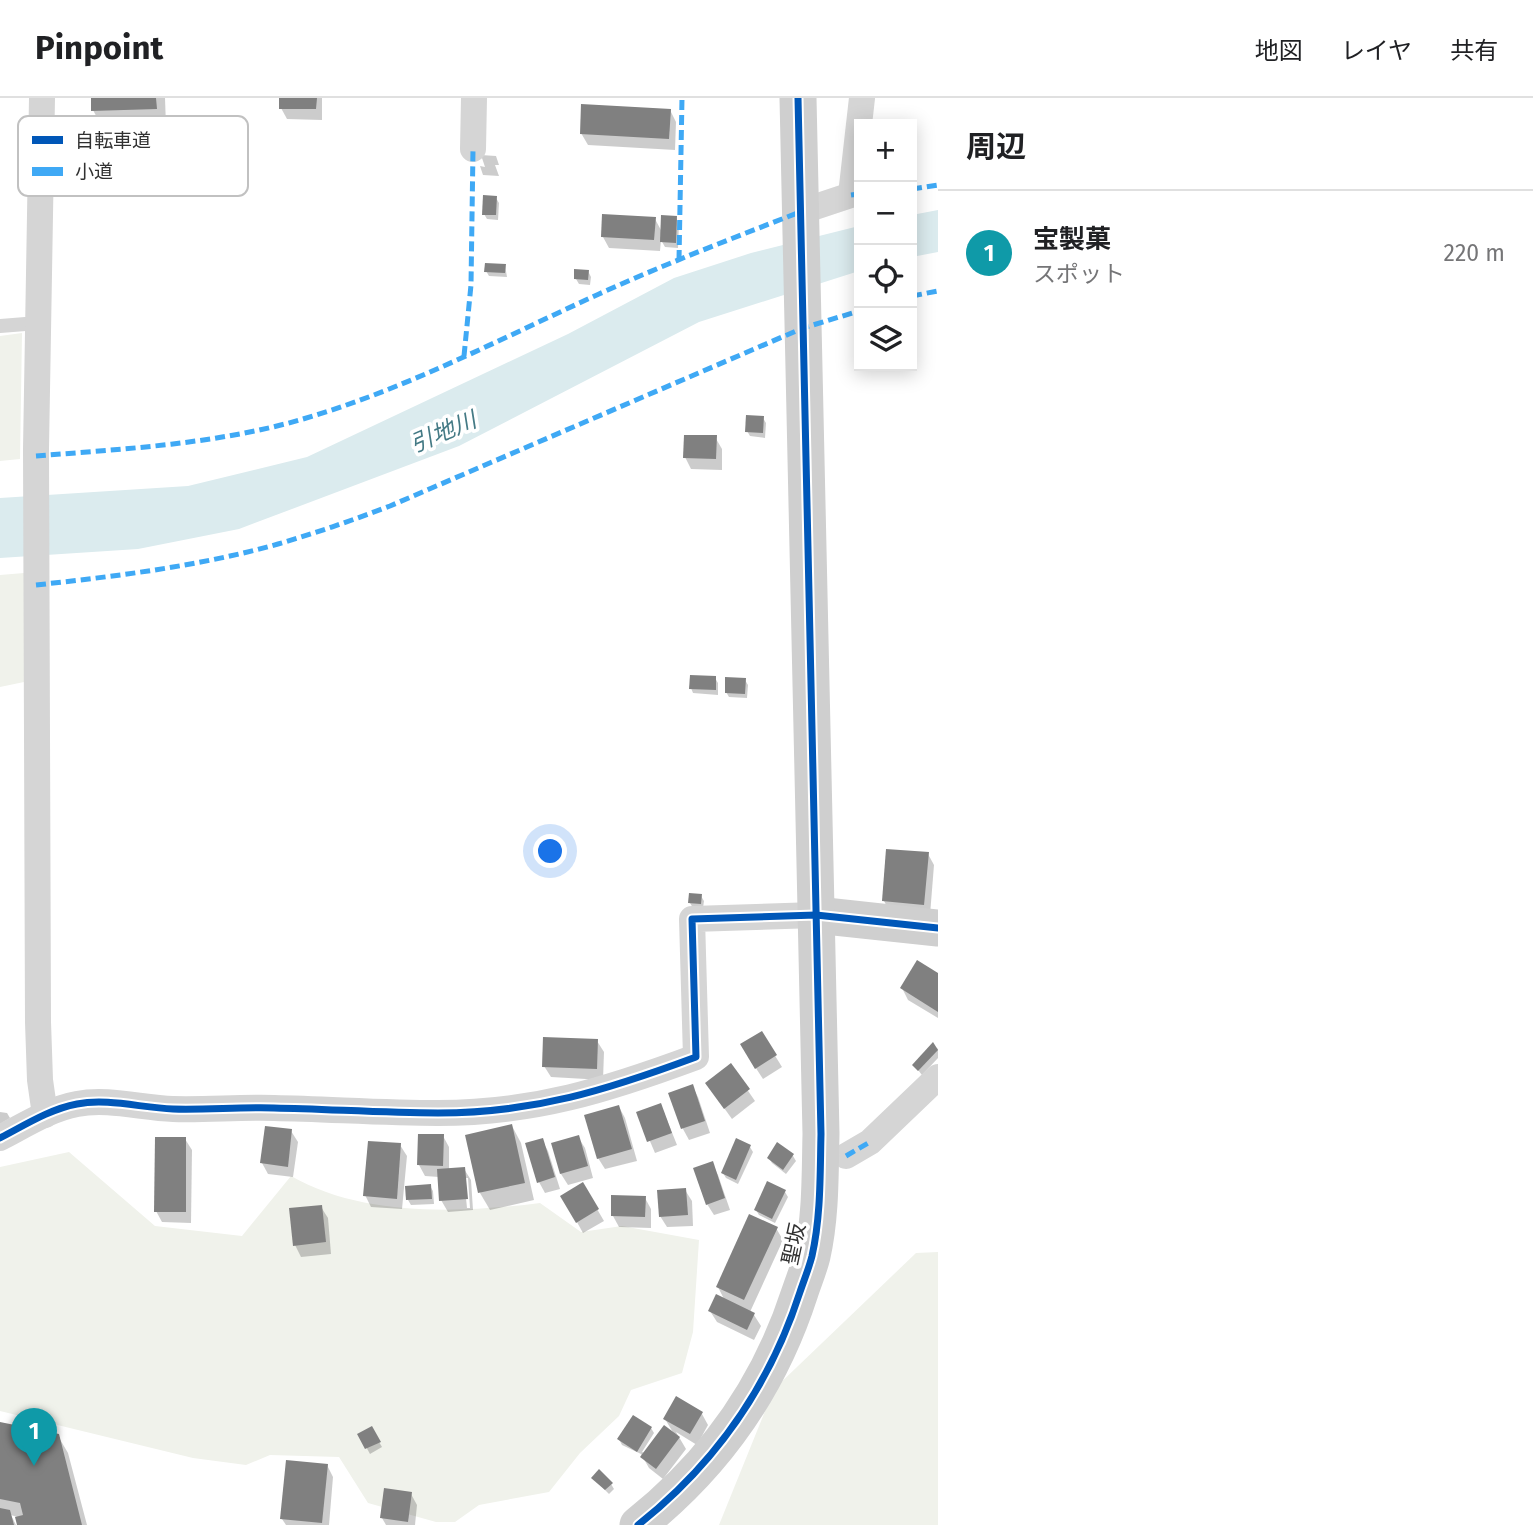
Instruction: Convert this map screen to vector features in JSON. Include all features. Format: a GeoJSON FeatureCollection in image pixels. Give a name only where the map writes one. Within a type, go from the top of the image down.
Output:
{"type":"FeatureCollection","features":[{"type":"Feature","properties":{"kind":"street"},"geometry":{"type":"LineString","coordinates":[[42,98],[42,116]]}},
{"type":"Feature","properties":{"kind":"street"},"geometry":{"type":"LineString","coordinates":[[473,149],[474,98]]}},
{"type":"Feature","properties":{"kind":"street","name":"聖坂"},"geometry":{"type":"LineString","coordinates":[[638,1525],[699,1469],[730,1431],[762,1382],[789,1325],[812,1256],[820,1200],[798,98]]}},
{"type":"Feature","properties":{"kind":"street"},"geometry":{"type":"LineString","coordinates":[[800,221],[851,195],[862,98]]}},
{"type":"Feature","properties":{"kind":"street"},"geometry":{"type":"LineString","coordinates":[[40,196],[36,477],[38,1021],[40,1080],[45,1115]]}},
{"type":"Feature","properties":{"kind":"street"},"geometry":{"type":"LineString","coordinates":[[0,1138],[66,1106],[92,1103],[177,1109],[271,1107],[451,1113],[527,1108],[573,1098],[696,1057],[692,919],[816,915],[938,928]]}},
{"type":"Feature","properties":{"kind":"street"},"geometry":{"type":"LineString","coordinates":[[846,1156],[870,1142],[938,1077]]}},
{"type":"Feature","properties":{"kind":"lane"},"geometry":{"type":"LineString","coordinates":[[0,326],[37,323]]}},
{"type":"Feature","properties":{"kind":"shaded area"},"geometry":{"type":"Polygon","coordinates":[[[22,333],[20,459],[0,461],[0,336],[22,333]]]}},
{"type":"Feature","properties":{"kind":"shaded area"},"geometry":{"type":"Polygon","coordinates":[[[24,573],[24,682],[0,687],[0,575],[24,573]]]}},
{"type":"Feature","properties":{"kind":"shaded area"},"geometry":{"type":"Polygon","coordinates":[[[69,1152],[155,1226],[242,1236],[291,1176],[349,1199],[380,1205],[445,1210],[540,1203],[581,1232],[622,1226],[699,1240],[693,1332],[682,1373],[631,1390],[619,1416],[580,1453],[549,1492],[479,1505],[455,1522],[436,1522],[368,1503],[339,1457],[270,1455],[246,1465],[193,1458],[0,1411],[0,1167],[69,1152]]]}},
{"type":"Feature","properties":{"kind":"shaded area"},"geometry":{"type":"Polygon","coordinates":[[[938,1252],[938,1525],[719,1525],[774,1389],[916,1253],[938,1252]]]}},
{"type":"Feature","properties":{"kind":"water"},"geometry":{"type":"Polygon","coordinates":[[[938,210],[938,252],[917,256],[917,214],[938,210]]]}},
{"type":"Feature","properties":{"kind":"water","name":"引地川"},"geometry":{"type":"Polygon","coordinates":[[[854,227],[854,273],[699,322],[459,446],[239,529],[138,549],[0,558],[0,498],[188,486],[307,457],[568,334],[674,278],[751,253],[854,227]]]}},
{"type":"Feature","properties":{"kind":"building"},"geometry":{"type":"Polygon","coordinates":[[[91,98],[156,98],[157,109],[91,111],[91,98]]]}},
{"type":"Feature","properties":{"kind":"building"},"geometry":{"type":"Polygon","coordinates":[[[279,98],[317,98],[316,109],[279,109],[279,98]]]}},
{"type":"Feature","properties":{"kind":"building"},"geometry":{"type":"Polygon","coordinates":[[[581,104],[671,109],[669,139],[580,134],[581,104]]]}},
{"type":"Feature","properties":{"kind":"building"},"geometry":{"type":"Polygon","coordinates":[[[483,195],[497,196],[496,215],[482,215],[483,195]]]}},
{"type":"Feature","properties":{"kind":"building"},"geometry":{"type":"Polygon","coordinates":[[[602,214],[656,217],[654,240],[601,237],[602,214]]]}},
{"type":"Feature","properties":{"kind":"building"},"geometry":{"type":"Polygon","coordinates":[[[661,215],[677,216],[676,243],[660,242],[661,215]]]}},
{"type":"Feature","properties":{"kind":"building"},"geometry":{"type":"Polygon","coordinates":[[[485,263],[506,264],[505,273],[484,272],[485,263]]]}},
{"type":"Feature","properties":{"kind":"building"},"geometry":{"type":"Polygon","coordinates":[[[574,269],[589,270],[588,280],[574,279],[574,269]]]}},
{"type":"Feature","properties":{"kind":"building"},"geometry":{"type":"Polygon","coordinates":[[[746,415],[764,416],[763,433],[745,432],[746,415]]]}},
{"type":"Feature","properties":{"kind":"building"},"geometry":{"type":"Polygon","coordinates":[[[684,435],[717,435],[716,459],[683,458],[684,435]]]}},
{"type":"Feature","properties":{"kind":"building"},"geometry":{"type":"Polygon","coordinates":[[[690,675],[716,676],[716,690],[689,689],[690,675]]]}},
{"type":"Feature","properties":{"kind":"building"},"geometry":{"type":"Polygon","coordinates":[[[725,677],[746,678],[745,694],[725,693],[725,677]]]}},
{"type":"Feature","properties":{"kind":"building"},"geometry":{"type":"Polygon","coordinates":[[[886,849],[929,852],[924,905],[882,901],[886,849]]]}},
{"type":"Feature","properties":{"kind":"building"},"geometry":{"type":"Polygon","coordinates":[[[689,893],[702,894],[701,904],[688,903],[689,893]]]}},
{"type":"Feature","properties":{"kind":"building"},"geometry":{"type":"Polygon","coordinates":[[[917,960],[938,973],[938,1012],[900,988],[917,960]]]}},
{"type":"Feature","properties":{"kind":"building"},"geometry":{"type":"Polygon","coordinates":[[[762,1031],[777,1055],[755,1069],[740,1044],[762,1031]]]}},
{"type":"Feature","properties":{"kind":"building"},"geometry":{"type":"Polygon","coordinates":[[[543,1037],[598,1039],[597,1069],[542,1067],[543,1037]]]}},
{"type":"Feature","properties":{"kind":"building"},"geometry":{"type":"Polygon","coordinates":[[[933,1042],[938,1050],[918,1071],[912,1065],[933,1042]]]}},
{"type":"Feature","properties":{"kind":"building"},"geometry":{"type":"Polygon","coordinates":[[[731,1063],[750,1089],[724,1109],[705,1083],[731,1063]]]}},
{"type":"Feature","properties":{"kind":"building"},"geometry":{"type":"Polygon","coordinates":[[[693,1084],[705,1121],[681,1129],[668,1093],[693,1084]]]}},
{"type":"Feature","properties":{"kind":"building"},"geometry":{"type":"Polygon","coordinates":[[[661,1103],[672,1133],[647,1142],[636,1112],[661,1103]]]}},
{"type":"Feature","properties":{"kind":"building"},"geometry":{"type":"Polygon","coordinates":[[[619,1105],[632,1149],[597,1159],[584,1115],[619,1105]]]}},
{"type":"Feature","properties":{"kind":"building"},"geometry":{"type":"Polygon","coordinates":[[[512,1124],[525,1183],[478,1193],[465,1135],[512,1124]]]}},
{"type":"Feature","properties":{"kind":"building"},"geometry":{"type":"Polygon","coordinates":[[[265,1126],[292,1129],[288,1167],[260,1163],[265,1126]]]}},
{"type":"Feature","properties":{"kind":"building"},"geometry":{"type":"Polygon","coordinates":[[[418,1134],[444,1134],[443,1166],[417,1165],[418,1134]]]}},
{"type":"Feature","properties":{"kind":"building"},"geometry":{"type":"Polygon","coordinates":[[[579,1135],[588,1166],[560,1174],[551,1143],[579,1135]]]}},
{"type":"Feature","properties":{"kind":"building"},"geometry":{"type":"Polygon","coordinates":[[[155,1137],[186,1137],[186,1212],[154,1212],[155,1137]]]}},
{"type":"Feature","properties":{"kind":"building"},"geometry":{"type":"Polygon","coordinates":[[[543,1138],[555,1177],[537,1183],[525,1143],[543,1138]]]}},
{"type":"Feature","properties":{"kind":"building"},"geometry":{"type":"Polygon","coordinates":[[[736,1138],[751,1145],[736,1180],[721,1173],[736,1138]]]}},
{"type":"Feature","properties":{"kind":"building"},"geometry":{"type":"Polygon","coordinates":[[[368,1141],[401,1143],[397,1199],[363,1196],[368,1141]]]}},
{"type":"Feature","properties":{"kind":"building"},"geometry":{"type":"Polygon","coordinates":[[[777,1142],[794,1154],[783,1170],[767,1158],[777,1142]]]}},
{"type":"Feature","properties":{"kind":"building"},"geometry":{"type":"Polygon","coordinates":[[[713,1161],[725,1198],[706,1205],[693,1168],[713,1161]]]}},
{"type":"Feature","properties":{"kind":"building"},"geometry":{"type":"Polygon","coordinates":[[[465,1167],[468,1199],[439,1201],[437,1169],[465,1167]]]}},
{"type":"Feature","properties":{"kind":"building"},"geometry":{"type":"Polygon","coordinates":[[[767,1181],[786,1190],[772,1219],[754,1210],[767,1181]]]}},
{"type":"Feature","properties":{"kind":"building"},"geometry":{"type":"Polygon","coordinates":[[[583,1182],[599,1209],[576,1223],[560,1196],[583,1182]]]}},
{"type":"Feature","properties":{"kind":"building"},"geometry":{"type":"Polygon","coordinates":[[[431,1184],[432,1199],[406,1200],[405,1186],[431,1184]]]}},
{"type":"Feature","properties":{"kind":"building"},"geometry":{"type":"Polygon","coordinates":[[[686,1188],[688,1215],[659,1217],[657,1190],[686,1188]]]}},
{"type":"Feature","properties":{"kind":"building"},"geometry":{"type":"Polygon","coordinates":[[[611,1195],[646,1196],[645,1217],[611,1216],[611,1195]]]}},
{"type":"Feature","properties":{"kind":"building"},"geometry":{"type":"Polygon","coordinates":[[[322,1205],[326,1242],[293,1246],[289,1208],[322,1205]]]}},
{"type":"Feature","properties":{"kind":"building"},"geometry":{"type":"Polygon","coordinates":[[[749,1214],[778,1227],[744,1300],[716,1287],[749,1214]]]}},
{"type":"Feature","properties":{"kind":"building"},"geometry":{"type":"Polygon","coordinates":[[[716,1294],[755,1313],[747,1330],[708,1311],[716,1294]]]}},
{"type":"Feature","properties":{"kind":"building"},"geometry":{"type":"Polygon","coordinates":[[[676,1396],[703,1412],[690,1434],[663,1419],[676,1396]]]}},
{"type":"Feature","properties":{"kind":"building"},"geometry":{"type":"Polygon","coordinates":[[[633,1415],[652,1427],[637,1452],[617,1439],[633,1415]]]}},
{"type":"Feature","properties":{"kind":"building"},"geometry":{"type":"Polygon","coordinates":[[[0,1422],[59,1434],[82,1525],[17,1525],[15,1517],[23,1515],[20,1503],[0,1499],[0,1422]]]}},
{"type":"Feature","properties":{"kind":"building"},"geometry":{"type":"Polygon","coordinates":[[[664,1425],[680,1437],[656,1469],[640,1457],[664,1425]]]}},
{"type":"Feature","properties":{"kind":"building"},"geometry":{"type":"Polygon","coordinates":[[[372,1426],[381,1442],[365,1449],[357,1434],[372,1426]]]}},
{"type":"Feature","properties":{"kind":"building"},"geometry":{"type":"Polygon","coordinates":[[[286,1460],[328,1464],[322,1523],[280,1519],[286,1460]]]}},
{"type":"Feature","properties":{"kind":"building"},"geometry":{"type":"Polygon","coordinates":[[[599,1469],[613,1483],[605,1490],[591,1478],[599,1469]]]}},
{"type":"Feature","properties":{"kind":"building"},"geometry":{"type":"Polygon","coordinates":[[[384,1488],[412,1492],[408,1522],[380,1518],[384,1488]]]}},
{"type":"Feature","properties":{"kind":"building"},"geometry":{"type":"Polygon","coordinates":[[[0,1508],[10,1510],[14,1525],[0,1525],[0,1508]]]}},
{"type":"Feature","properties":{"kind":"marked path"},"geometry":{"type":"LineString","coordinates":[[679,260],[682,98]]}},
{"type":"Feature","properties":{"kind":"marked path"},"geometry":{"type":"LineString","coordinates":[[464,356],[471,285],[473,149]]}},
{"type":"Feature","properties":{"kind":"marked path"},"geometry":{"type":"LineString","coordinates":[[917,188],[938,185]]}},
{"type":"Feature","properties":{"kind":"marked path"},"geometry":{"type":"LineString","coordinates":[[36,456],[204,440],[271,427],[341,407],[453,362],[649,272],[800,212]]}},
{"type":"Feature","properties":{"kind":"marked path"},"geometry":{"type":"LineString","coordinates":[[917,295],[938,291]]}},
{"type":"Feature","properties":{"kind":"marked path"},"geometry":{"type":"LineString","coordinates":[[36,585],[189,564],[249,552],[320,531],[390,506],[803,328],[854,313]]}},
{"type":"Feature","properties":{"kind":"marked path"},"geometry":{"type":"LineString","coordinates":[[846,1156],[870,1142]]}},
{"type":"Feature","properties":{"kind":"cycle path"},"geometry":{"type":"LineString","coordinates":[[638,1525],[692,1476],[737,1420],[756,1391],[788,1326],[811,1260],[817,1226],[821,1134],[798,98]]}},
{"type":"Feature","properties":{"kind":"cycle path"},"geometry":{"type":"LineString","coordinates":[[0,1138],[57,1110],[89,1102],[173,1109],[261,1108],[438,1113],[506,1109],[570,1097],[632,1080],[696,1057],[692,919],[816,915],[938,928]]}},
{"type":"Feature","properties":{"kind":"place","name":"宝製菓"},"geometry":{"type":"Point","coordinates":[34,1466]}}]}
